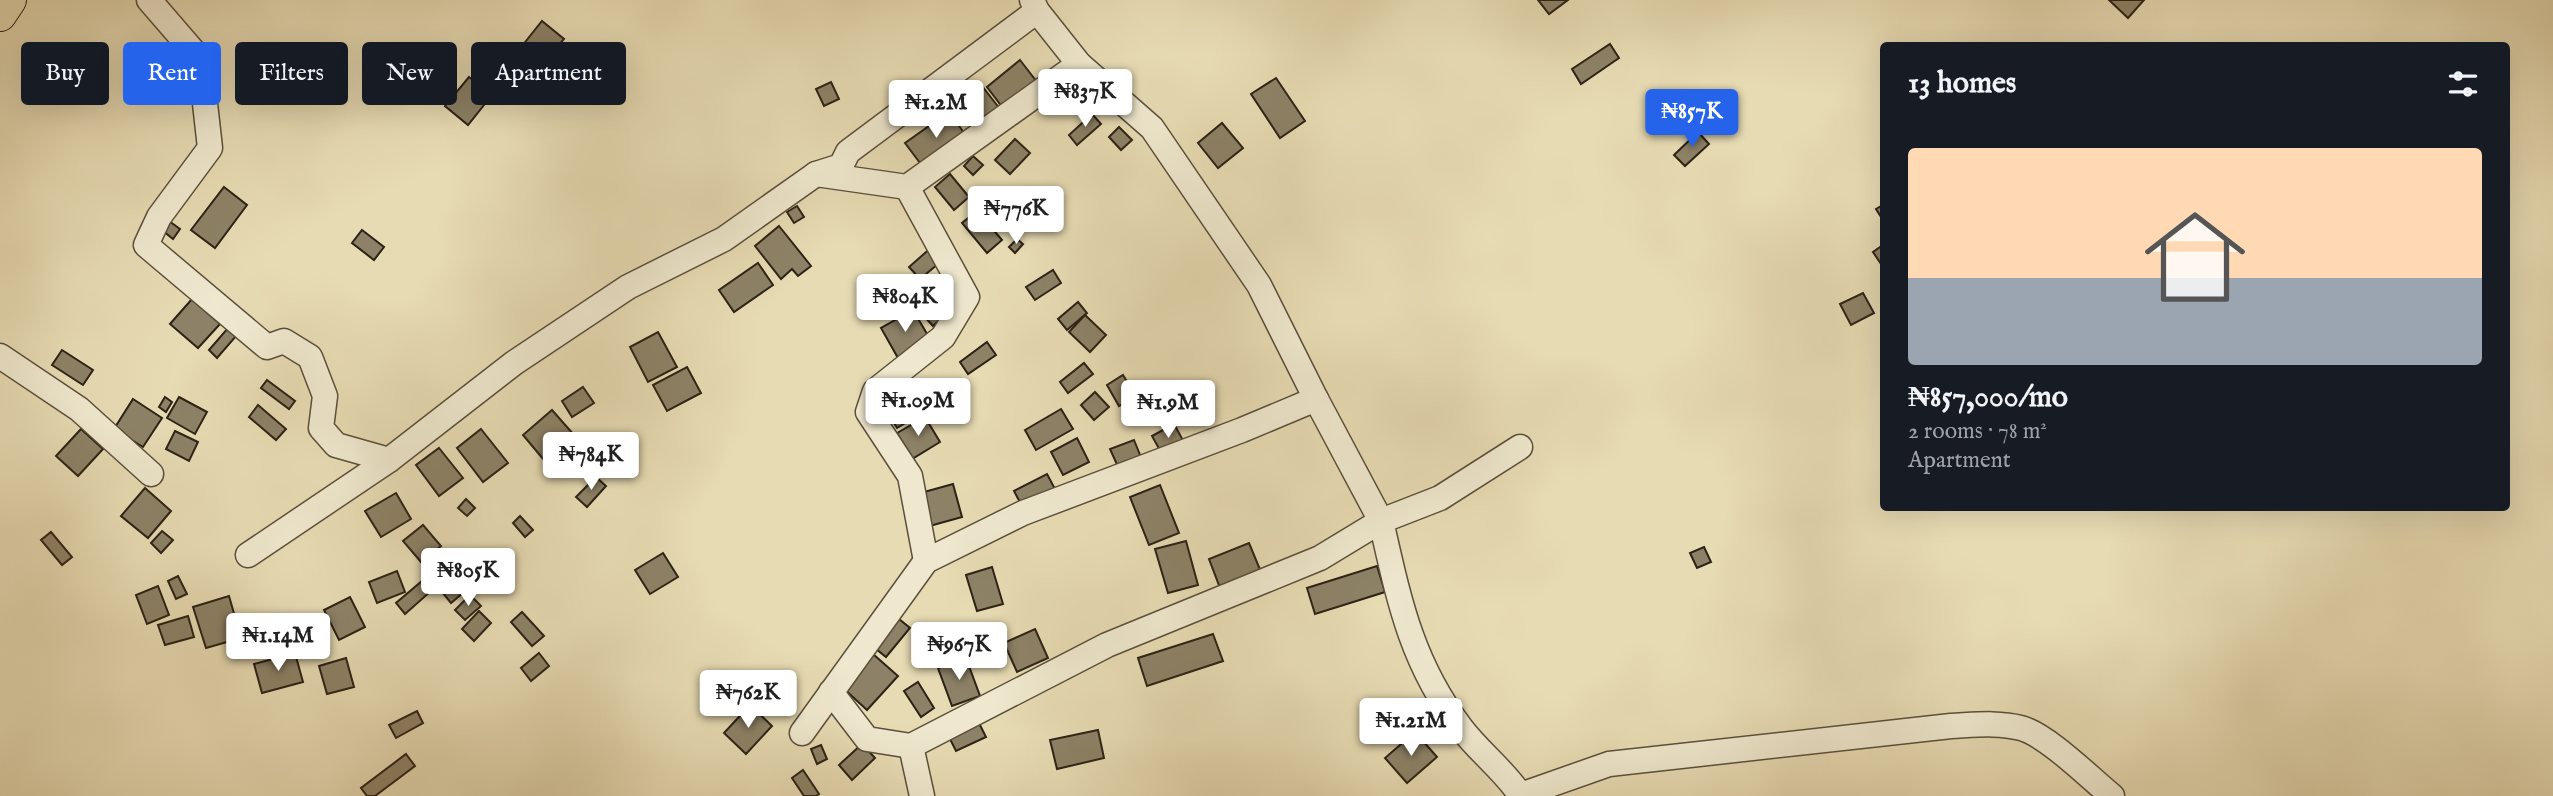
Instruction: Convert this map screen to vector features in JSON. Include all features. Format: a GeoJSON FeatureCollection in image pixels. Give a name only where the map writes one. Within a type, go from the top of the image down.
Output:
{"type":"FeatureCollection","features":[{"type":"Feature","properties":{"kind":"main road"},"geometry":{"type":"LineString","coordinates":[[0,15],[10,0]]}},
{"type":"Feature","properties":{"kind":"street"},"geometry":{"type":"LineString","coordinates":[[149,0],[200,59],[210,148],[159,217],[146,245],[267,347],[284,341],[310,357],[325,396],[321,428],[336,445],[388,460]]}},
{"type":"Feature","properties":{"kind":"street"},"geometry":{"type":"LineString","coordinates":[[248,555],[388,460],[537,348],[628,287],[724,239],[816,174],[841,166],[848,152],[1034,6],[1079,64],[1152,128],[1259,285],[1381,521],[1403,618],[1427,678],[1461,729],[1520,795],[1609,764],[1951,726],[1995,724],[2023,728],[2041,738],[2112,796]]}},
{"type":"Feature","properties":{"kind":"street"},"geometry":{"type":"LineString","coordinates":[[816,174],[907,187],[1079,64]]}},
{"type":"Feature","properties":{"kind":"street"},"geometry":{"type":"LineString","coordinates":[[907,187],[967,297],[943,337],[875,391],[869,412],[910,476],[926,561]]}},
{"type":"Feature","properties":{"kind":"street"},"geometry":{"type":"LineString","coordinates":[[0,356],[79,410],[151,474]]}},
{"type":"Feature","properties":{"kind":"street"},"geometry":{"type":"LineString","coordinates":[[802,733],[926,561],[1023,513],[1316,399]]}},
{"type":"Feature","properties":{"kind":"street"},"geometry":{"type":"LineString","coordinates":[[831,692],[867,739],[911,746],[1107,645],[1320,558],[1381,521],[1440,498],[1520,447]]}},
{"type":"Feature","properties":{"kind":"street"},"geometry":{"type":"LineString","coordinates":[[911,746],[922,796]]}},
{"type":"Feature","properties":{"kind":"building"},"geometry":{"type":"Polygon","coordinates":[[[1538,0],[1568,0],[1549,14],[1538,0]]]}},
{"type":"Feature","properties":{"kind":"building"},"geometry":{"type":"Polygon","coordinates":[[[2109,0],[2144,0],[2128,18],[2109,0]]]}},
{"type":"Feature","properties":{"kind":"building"},"geometry":{"type":"Polygon","coordinates":[[[542,21],[564,39],[562,42],[525,42],[542,21]]]}},
{"type":"Feature","properties":{"kind":"building"},"geometry":{"type":"Polygon","coordinates":[[[1610,44],[1619,58],[1581,84],[1572,69],[1610,44]]]}},
{"type":"Feature","properties":{"kind":"building"},"geometry":{"type":"Polygon","coordinates":[[[1020,60],[1037,82],[1003,108],[987,87],[1020,60]]]}},
{"type":"Feature","properties":{"kind":"building"},"geometry":{"type":"Polygon","coordinates":[[[469,77],[471,105],[484,105],[468,125],[445,106],[457,105],[457,92],[469,77]]]}},
{"type":"Feature","properties":{"kind":"building"},"geometry":{"type":"Polygon","coordinates":[[[1276,78],[1305,121],[1280,138],[1251,94],[1276,78]]]}},
{"type":"Feature","properties":{"kind":"building"},"geometry":{"type":"Polygon","coordinates":[[[831,82],[839,99],[824,106],[816,89],[831,82]]]}},
{"type":"Feature","properties":{"kind":"building"},"geometry":{"type":"Polygon","coordinates":[[[1077,85],[1088,96],[1081,103],[1070,92],[1077,85]]]}},
{"type":"Feature","properties":{"kind":"building"},"geometry":{"type":"Polygon","coordinates":[[[982,86],[1000,109],[974,131],[955,108],[982,86]]]}},
{"type":"Feature","properties":{"kind":"building"},"geometry":{"type":"Polygon","coordinates":[[[949,112],[967,137],[923,167],[905,143],[949,112]]]}},
{"type":"Feature","properties":{"kind":"building"},"geometry":{"type":"Polygon","coordinates":[[[1092,114],[1101,124],[1077,145],[1069,135],[1092,114]]]}},
{"type":"Feature","properties":{"kind":"building"},"geometry":{"type":"Polygon","coordinates":[[[1222,123],[1243,148],[1218,168],[1198,143],[1222,123]]]}},
{"type":"Feature","properties":{"kind":"building"},"geometry":{"type":"Polygon","coordinates":[[[1119,127],[1132,140],[1121,150],[1109,137],[1119,127]]]}},
{"type":"Feature","properties":{"kind":"building"},"geometry":{"type":"Polygon","coordinates":[[[1698,132],[1709,144],[1685,166],[1674,155],[1698,132]]]}},
{"type":"Feature","properties":{"kind":"building"},"geometry":{"type":"Polygon","coordinates":[[[1015,139],[1030,153],[1010,174],[995,160],[1015,139]]]}},
{"type":"Feature","properties":{"kind":"building"},"geometry":{"type":"Polygon","coordinates":[[[973,156],[983,165],[973,175],[964,166],[973,156]]]}},
{"type":"Feature","properties":{"kind":"building"},"geometry":{"type":"Polygon","coordinates":[[[950,174],[969,197],[954,210],[935,187],[950,174]]]}},
{"type":"Feature","properties":{"kind":"building"},"geometry":{"type":"Polygon","coordinates":[[[224,187],[247,205],[215,248],[191,230],[224,187]]]}},
{"type":"Feature","properties":{"kind":"building"},"geometry":{"type":"Polygon","coordinates":[[[797,206],[804,217],[794,223],[787,212],[797,206]]]}},
{"type":"Feature","properties":{"kind":"building"},"geometry":{"type":"Polygon","coordinates":[[[977,211],[1002,240],[987,253],[962,223],[977,211]]]}},
{"type":"Feature","properties":{"kind":"building"},"geometry":{"type":"Polygon","coordinates":[[[169,221],[180,229],[173,239],[162,230],[169,221]]]}},
{"type":"Feature","properties":{"kind":"building"},"geometry":{"type":"Polygon","coordinates":[[[779,226],[811,266],[798,276],[792,269],[781,279],[755,246],[779,226]]]}},
{"type":"Feature","properties":{"kind":"building"},"geometry":{"type":"Polygon","coordinates":[[[362,230],[384,247],[374,260],[352,243],[362,230]]]}},
{"type":"Feature","properties":{"kind":"building"},"geometry":{"type":"Polygon","coordinates":[[[1017,239],[1023,244],[1015,253],[1009,247],[1017,239]]]}},
{"type":"Feature","properties":{"kind":"building"},"geometry":{"type":"Polygon","coordinates":[[[933,246],[944,259],[920,279],[909,267],[933,246]]]}},
{"type":"Feature","properties":{"kind":"building"},"geometry":{"type":"Polygon","coordinates":[[[1880,247],[1880,262],[1873,252],[1880,247]]]}},
{"type":"Feature","properties":{"kind":"building"},"geometry":{"type":"Polygon","coordinates":[[[758,263],[773,285],[734,312],[719,290],[758,263]]]}},
{"type":"Feature","properties":{"kind":"building"},"geometry":{"type":"Polygon","coordinates":[[[1053,270],[1061,283],[1035,300],[1026,287],[1053,270]]]}},
{"type":"Feature","properties":{"kind":"building"},"geometry":{"type":"Polygon","coordinates":[[[1863,293],[1874,313],[1851,325],[1840,304],[1863,293]]]}},
{"type":"Feature","properties":{"kind":"building"},"geometry":{"type":"Polygon","coordinates":[[[926,295],[944,316],[933,326],[914,305],[926,295]]]}},
{"type":"Feature","properties":{"kind":"building"},"geometry":{"type":"Polygon","coordinates":[[[192,299],[220,324],[198,348],[170,324],[192,299]]]}},
{"type":"Feature","properties":{"kind":"building"},"geometry":{"type":"Polygon","coordinates":[[[1078,302],[1087,313],[1067,330],[1058,319],[1078,302]]]}},
{"type":"Feature","properties":{"kind":"building"},"geometry":{"type":"Polygon","coordinates":[[[913,310],[930,339],[898,358],[881,328],[913,310]]]}},
{"type":"Feature","properties":{"kind":"building"},"geometry":{"type":"Polygon","coordinates":[[[1085,315],[1106,335],[1090,352],[1069,332],[1085,315]]]}},
{"type":"Feature","properties":{"kind":"building"},"geometry":{"type":"Polygon","coordinates":[[[228,328],[237,335],[217,358],[209,350],[228,328]]]}},
{"type":"Feature","properties":{"kind":"building"},"geometry":{"type":"Polygon","coordinates":[[[658,332],[677,367],[648,382],[630,347],[658,332]]]}},
{"type":"Feature","properties":{"kind":"building"},"geometry":{"type":"Polygon","coordinates":[[[987,342],[996,355],[968,374],[960,362],[987,342]]]}},
{"type":"Feature","properties":{"kind":"building"},"geometry":{"type":"Polygon","coordinates":[[[62,350],[93,370],[83,385],[52,365],[62,350]]]}},
{"type":"Feature","properties":{"kind":"building"},"geometry":{"type":"Polygon","coordinates":[[[1084,363],[1093,374],[1068,393],[1060,382],[1084,363]]]}},
{"type":"Feature","properties":{"kind":"building"},"geometry":{"type":"Polygon","coordinates":[[[687,367],[701,393],[667,411],[653,385],[687,367]]]}},
{"type":"Feature","properties":{"kind":"building"},"geometry":{"type":"Polygon","coordinates":[[[1123,375],[1136,396],[1119,406],[1107,385],[1123,375]]]}},
{"type":"Feature","properties":{"kind":"building"},"geometry":{"type":"Polygon","coordinates":[[[267,380],[295,401],[289,409],[261,388],[267,380]]]}},
{"type":"Feature","properties":{"kind":"building"},"geometry":{"type":"Polygon","coordinates":[[[915,380],[931,408],[897,428],[880,400],[915,380]]]}},
{"type":"Feature","properties":{"kind":"building"},"geometry":{"type":"Polygon","coordinates":[[[583,387],[594,403],[572,417],[562,401],[583,387]]]}},
{"type":"Feature","properties":{"kind":"building"},"geometry":{"type":"Polygon","coordinates":[[[1095,392],[1109,407],[1094,420],[1081,405],[1095,392]]]}},
{"type":"Feature","properties":{"kind":"building"},"geometry":{"type":"Polygon","coordinates":[[[165,397],[172,402],[166,412],[159,407],[165,397]]]}},
{"type":"Feature","properties":{"kind":"building"},"geometry":{"type":"Polygon","coordinates":[[[179,397],[207,412],[195,434],[167,418],[179,397]]]}},
{"type":"Feature","properties":{"kind":"building"},"geometry":{"type":"Polygon","coordinates":[[[133,399],[162,418],[143,447],[114,429],[133,399]]]}},
{"type":"Feature","properties":{"kind":"building"},"geometry":{"type":"Polygon","coordinates":[[[258,405],[286,429],[276,440],[249,417],[258,405]]]}},
{"type":"Feature","properties":{"kind":"building"},"geometry":{"type":"Polygon","coordinates":[[[1061,409],[1073,429],[1036,450],[1025,430],[1061,409]]]}},
{"type":"Feature","properties":{"kind":"building"},"geometry":{"type":"Polygon","coordinates":[[[552,410],[574,435],[544,460],[523,435],[552,410]]]}},
{"type":"Feature","properties":{"kind":"building"},"geometry":{"type":"Polygon","coordinates":[[[925,417],[940,442],[912,459],[897,433],[925,417]]]}},
{"type":"Feature","properties":{"kind":"building"},"geometry":{"type":"Polygon","coordinates":[[[1174,424],[1185,444],[1163,456],[1152,436],[1174,424]]]}},
{"type":"Feature","properties":{"kind":"building"},"geometry":{"type":"Polygon","coordinates":[[[81,429],[103,449],[78,476],[56,456],[81,429]]]}},
{"type":"Feature","properties":{"kind":"building"},"geometry":{"type":"Polygon","coordinates":[[[481,429],[508,463],[483,482],[457,448],[481,429]]]}},
{"type":"Feature","properties":{"kind":"building"},"geometry":{"type":"Polygon","coordinates":[[[175,431],[198,442],[189,461],[166,449],[175,431]]]}},
{"type":"Feature","properties":{"kind":"building"},"geometry":{"type":"Polygon","coordinates":[[[1077,438],[1089,462],[1063,475],[1051,452],[1077,438]]]}},
{"type":"Feature","properties":{"kind":"building"},"geometry":{"type":"Polygon","coordinates":[[[1134,440],[1142,460],[1119,469],[1110,449],[1134,440]]]}},
{"type":"Feature","properties":{"kind":"building"},"geometry":{"type":"Polygon","coordinates":[[[439,448],[463,478],[439,496],[416,465],[439,448]]]}},
{"type":"Feature","properties":{"kind":"building"},"geometry":{"type":"Polygon","coordinates":[[[1047,474],[1055,489],[1022,506],[1014,491],[1047,474]]]}},
{"type":"Feature","properties":{"kind":"building"},"geometry":{"type":"Polygon","coordinates":[[[596,477],[606,486],[587,507],[576,497],[596,477]]]}},
{"type":"Feature","properties":{"kind":"building"},"geometry":{"type":"Polygon","coordinates":[[[953,484],[962,517],[926,527],[917,494],[953,484]]]}},
{"type":"Feature","properties":{"kind":"building"},"geometry":{"type":"Polygon","coordinates":[[[1160,485],[1179,533],[1149,545],[1130,497],[1160,485]]]}},
{"type":"Feature","properties":{"kind":"building"},"geometry":{"type":"Polygon","coordinates":[[[145,488],[171,511],[148,538],[121,516],[145,488]]]}},
{"type":"Feature","properties":{"kind":"building"},"geometry":{"type":"Polygon","coordinates":[[[396,493],[411,519],[381,537],[365,511],[396,493]]]}},
{"type":"Feature","properties":{"kind":"building"},"geometry":{"type":"Polygon","coordinates":[[[466,499],[475,508],[467,516],[458,508],[466,499]]]}},
{"type":"Feature","properties":{"kind":"building"},"geometry":{"type":"Polygon","coordinates":[[[520,516],[533,530],[525,537],[513,523],[520,516]]]}},
{"type":"Feature","properties":{"kind":"building"},"geometry":{"type":"Polygon","coordinates":[[[423,525],[441,546],[421,562],[403,541],[423,525]]]}},
{"type":"Feature","properties":{"kind":"building"},"geometry":{"type":"Polygon","coordinates":[[[162,531],[173,540],[161,553],[151,543],[162,531]]]}},
{"type":"Feature","properties":{"kind":"building"},"geometry":{"type":"Polygon","coordinates":[[[51,532],[72,557],[62,565],[41,540],[51,532]]]}},
{"type":"Feature","properties":{"kind":"building"},"geometry":{"type":"Polygon","coordinates":[[[1186,541],[1198,585],[1168,593],[1155,549],[1186,541]]]}},
{"type":"Feature","properties":{"kind":"building"},"geometry":{"type":"Polygon","coordinates":[[[1249,543],[1261,572],[1220,588],[1209,559],[1249,543]]]}},
{"type":"Feature","properties":{"kind":"building"},"geometry":{"type":"Polygon","coordinates":[[[1704,547],[1711,562],[1697,568],[1690,553],[1704,547]]]}},
{"type":"Feature","properties":{"kind":"building"},"geometry":{"type":"Polygon","coordinates":[[[663,553],[678,577],[650,594],[635,570],[663,553]]]}},
{"type":"Feature","properties":{"kind":"building"},"geometry":{"type":"Polygon","coordinates":[[[449,559],[471,586],[451,603],[429,576],[449,559]]]}},
{"type":"Feature","properties":{"kind":"building"},"geometry":{"type":"Polygon","coordinates":[[[1377,566],[1385,592],[1315,614],[1307,588],[1377,566]]]}},
{"type":"Feature","properties":{"kind":"building"},"geometry":{"type":"Polygon","coordinates":[[[992,567],[1003,604],[977,611],[966,575],[992,567]]]}},
{"type":"Feature","properties":{"kind":"building"},"geometry":{"type":"Polygon","coordinates":[[[397,571],[405,592],[377,603],[369,582],[397,571]]]}},
{"type":"Feature","properties":{"kind":"building"},"geometry":{"type":"Polygon","coordinates":[[[178,576],[187,594],[176,599],[168,581],[178,576]]]}},
{"type":"Feature","properties":{"kind":"building"},"geometry":{"type":"Polygon","coordinates":[[[422,581],[431,591],[405,614],[396,603],[422,581]]]}},
{"type":"Feature","properties":{"kind":"building"},"geometry":{"type":"Polygon","coordinates":[[[158,586],[169,615],[147,624],[136,595],[158,586]]]}},
{"type":"Feature","properties":{"kind":"building"},"geometry":{"type":"Polygon","coordinates":[[[470,595],[481,606],[465,620],[455,610],[470,595]]]}},
{"type":"Feature","properties":{"kind":"building"},"geometry":{"type":"Polygon","coordinates":[[[229,596],[241,638],[206,648],[193,607],[229,596]]]}},
{"type":"Feature","properties":{"kind":"building"},"geometry":{"type":"Polygon","coordinates":[[[350,597],[365,627],[339,640],[324,610],[350,597]]]}},
{"type":"Feature","properties":{"kind":"building"},"geometry":{"type":"Polygon","coordinates":[[[479,611],[491,623],[474,641],[462,629],[479,611]]]}},
{"type":"Feature","properties":{"kind":"building"},"geometry":{"type":"Polygon","coordinates":[[[522,612],[544,636],[532,646],[511,622],[522,612]]]}},
{"type":"Feature","properties":{"kind":"building"},"geometry":{"type":"Polygon","coordinates":[[[188,616],[194,637],[165,645],[158,625],[188,616]]]}},
{"type":"Feature","properties":{"kind":"building"},"geometry":{"type":"Polygon","coordinates":[[[899,619],[910,628],[886,657],[875,648],[899,619]]]}},
{"type":"Feature","properties":{"kind":"building"},"geometry":{"type":"Polygon","coordinates":[[[1035,629],[1048,658],[1017,672],[1004,643],[1035,629]]]}},
{"type":"Feature","properties":{"kind":"building"},"geometry":{"type":"Polygon","coordinates":[[[1213,634],[1223,661],[1147,686],[1138,658],[1213,634]]]}},
{"type":"Feature","properties":{"kind":"building"},"geometry":{"type":"Polygon","coordinates":[[[295,653],[303,682],[262,693],[254,664],[295,653]]]}},
{"type":"Feature","properties":{"kind":"building"},"geometry":{"type":"Polygon","coordinates":[[[539,653],[549,666],[531,681],[521,668],[539,653]]]}},
{"type":"Feature","properties":{"kind":"building"},"geometry":{"type":"Polygon","coordinates":[[[873,654],[898,676],[867,710],[842,687],[873,654]]]}},
{"type":"Feature","properties":{"kind":"building"},"geometry":{"type":"Polygon","coordinates":[[[346,658],[354,687],[327,694],[319,666],[346,658]]]}},
{"type":"Feature","properties":{"kind":"building"},"geometry":{"type":"Polygon","coordinates":[[[966,658],[980,696],[952,706],[938,668],[966,658]]]}},
{"type":"Feature","properties":{"kind":"building"},"geometry":{"type":"Polygon","coordinates":[[[918,682],[934,708],[921,717],[904,691],[918,682]]]}},
{"type":"Feature","properties":{"kind":"building"},"geometry":{"type":"Polygon","coordinates":[[[750,705],[772,726],[746,754],[724,733],[750,705]]]}},
{"type":"Feature","properties":{"kind":"building"},"geometry":{"type":"Polygon","coordinates":[[[417,711],[423,723],[396,738],[389,725],[417,711]]]}},
{"type":"Feature","properties":{"kind":"building"},"geometry":{"type":"Polygon","coordinates":[[[978,721],[986,737],[956,751],[948,735],[978,721]]]}},
{"type":"Feature","properties":{"kind":"building"},"geometry":{"type":"Polygon","coordinates":[[[1098,730],[1104,758],[1057,769],[1050,740],[1098,730]]]}},
{"type":"Feature","properties":{"kind":"building"},"geometry":{"type":"Polygon","coordinates":[[[1415,732],[1437,757],[1407,783],[1385,758],[1415,732]]]}},
{"type":"Feature","properties":{"kind":"building"},"geometry":{"type":"Polygon","coordinates":[[[862,744],[875,758],[852,780],[839,765],[862,744]]]}},
{"type":"Feature","properties":{"kind":"building"},"geometry":{"type":"Polygon","coordinates":[[[821,745],[827,759],[817,764],[811,749],[821,745]]]}},
{"type":"Feature","properties":{"kind":"building"},"geometry":{"type":"Polygon","coordinates":[[[406,754],[415,766],[375,796],[367,796],[361,788],[406,754]]]}},
{"type":"Feature","properties":{"kind":"building"},"geometry":{"type":"Polygon","coordinates":[[[803,770],[819,794],[816,796],[804,796],[792,778],[803,770]]]}}]}
